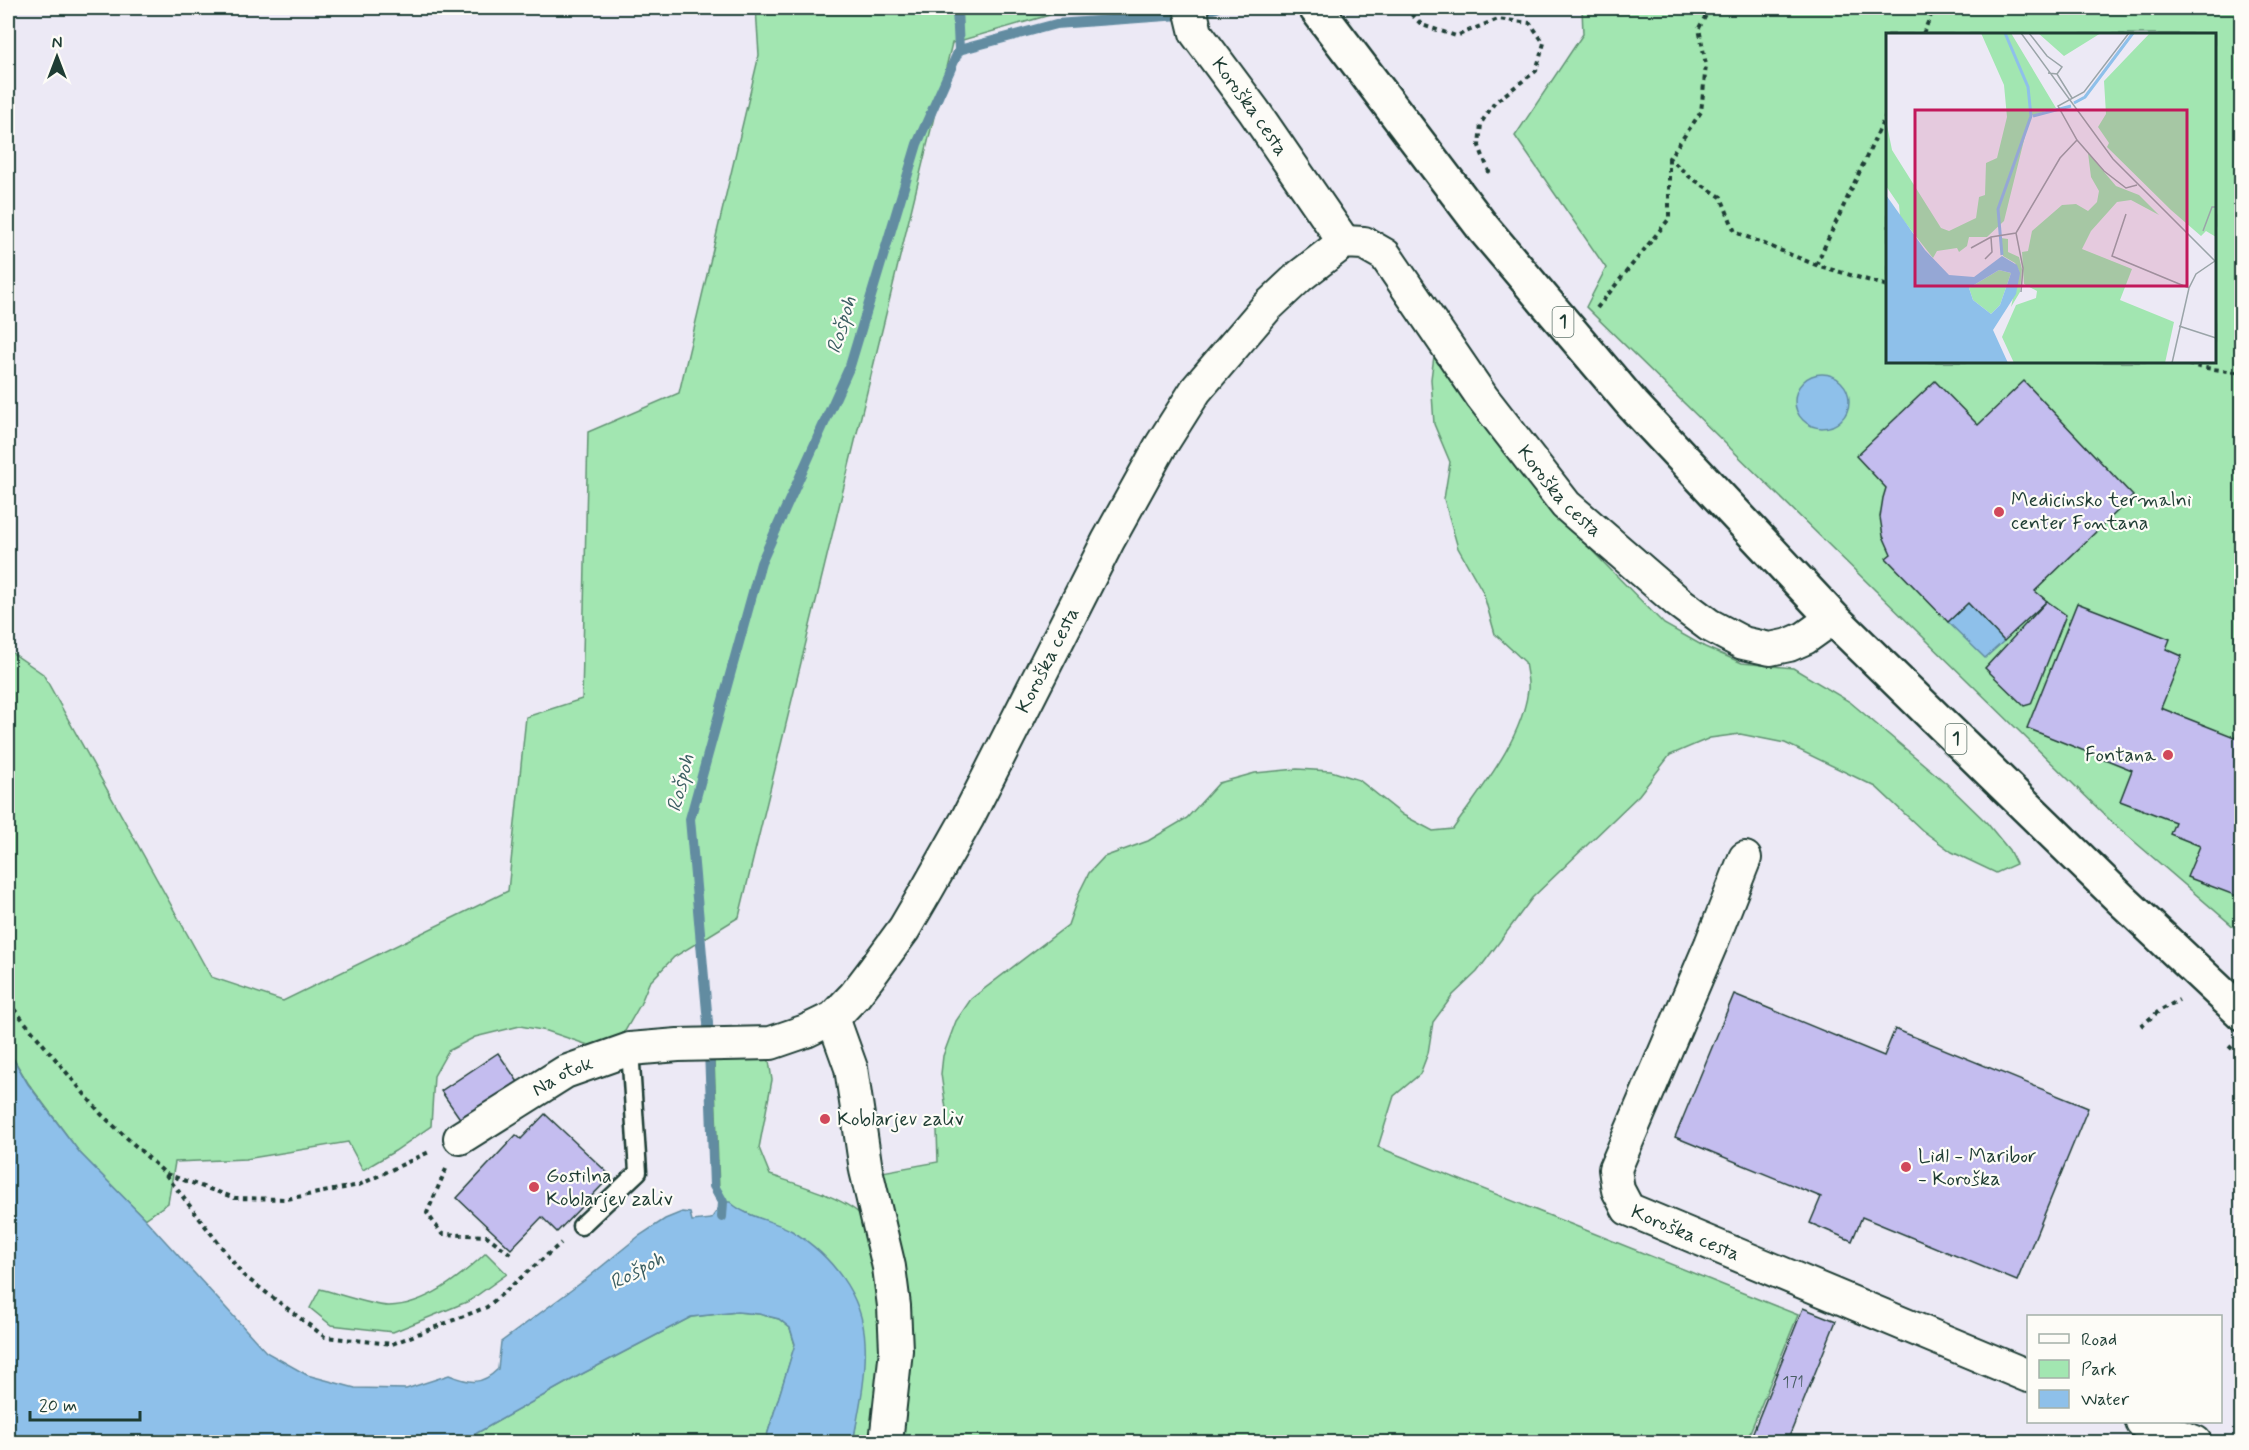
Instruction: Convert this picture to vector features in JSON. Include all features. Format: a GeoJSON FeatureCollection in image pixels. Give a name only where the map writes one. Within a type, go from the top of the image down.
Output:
{"type":"FeatureCollection","features":[{"type":"Feature","properties":{"kind":"main road","name":"1"},"geometry":{"type":"LineString","coordinates":[[1316,8],[1484,229],[1634,405],[1833,618],[2105,884],[2241,1013]]}},
{"type":"Feature","properties":{"kind":"street","name":"Koroška cesta"},"geometry":{"type":"LineString","coordinates":[[1193,20],[1344,242]]}},
{"type":"Feature","properties":{"kind":"street","name":"Koroška cesta"},"geometry":{"type":"LineString","coordinates":[[678,1045],[771,1043],[806,1031],[833,1018],[855,995],[904,929],[967,819],[1108,541],[1160,447],[1196,390],[1266,308],[1300,276],[1344,242],[1364,243],[1385,255],[1482,397],[1566,505],[1677,602],[1709,625],[1743,643],[1770,649],[1789,645],[1805,638],[1833,618]]}},
{"type":"Feature","properties":{"kind":"street","name":"Koroška cesta"},"geometry":{"type":"LineString","coordinates":[[1745,858],[1616,1169],[1618,1190],[1628,1209],[2027,1376]]}},
{"type":"Feature","properties":{"kind":"street"},"geometry":{"type":"LineString","coordinates":[[833,1018],[850,1068],[866,1170],[890,1268],[896,1350],[886,1443]]}},
{"type":"Feature","properties":{"kind":"street","name":"Na otok"},"geometry":{"type":"LineString","coordinates":[[460,1138],[565,1072],[630,1050],[678,1045]]}},
{"type":"Feature","properties":{"kind":"street"},"geometry":{"type":"LineString","coordinates":[[2144,1423],[2194,1443]]}},
{"type":"Feature","properties":{"kind":"lane"},"geometry":{"type":"LineString","coordinates":[[581,1226],[638,1172],[630,1050]]}},
{"type":"Feature","properties":{"kind":"path"},"geometry":{"type":"LineString","coordinates":[[1405,8],[1422,25],[1456,36],[1498,19],[1530,23],[1544,43],[1536,71],[1495,102],[1481,123],[1479,146],[1492,178]]}},
{"type":"Feature","properties":{"kind":"path"},"geometry":{"type":"LineString","coordinates":[[1590,317],[1670,219],[1669,158],[1701,112],[1706,65],[1699,28],[1710,8]]}},
{"type":"Feature","properties":{"kind":"path"},"geometry":{"type":"LineString","coordinates":[[1923,33],[1934,8]]}},
{"type":"Feature","properties":{"kind":"path"},"geometry":{"type":"LineString","coordinates":[[1816,265],[1886,113]]}},
{"type":"Feature","properties":{"kind":"path"},"geometry":{"type":"LineString","coordinates":[[1669,158],[1690,177],[1721,196],[1735,232],[1816,265],[1886,286]]}},
{"type":"Feature","properties":{"kind":"path"},"geometry":{"type":"LineString","coordinates":[[2183,363],[2241,374]]}},
{"type":"Feature","properties":{"kind":"path"},"geometry":{"type":"LineString","coordinates":[[2141,1026],[2159,1011],[2185,997]]}},
{"type":"Feature","properties":{"kind":"path"},"geometry":{"type":"LineString","coordinates":[[8,1002],[101,1114],[166,1174],[243,1275],[325,1337],[392,1344],[487,1308],[581,1226]]}},
{"type":"Feature","properties":{"kind":"path"},"geometry":{"type":"LineString","coordinates":[[166,1174],[235,1198],[287,1199],[359,1185],[460,1138]]}},
{"type":"Feature","properties":{"kind":"path"},"geometry":{"type":"LineString","coordinates":[[460,1138],[427,1213],[442,1234],[487,1236],[512,1255]]}},
{"type":"Feature","properties":{"kind":"green space"},"geometry":{"type":"Polygon","coordinates":[[[756,8],[1074,8],[952,43],[739,917],[674,957],[649,983],[625,1031],[609,1045],[594,1047],[547,1031],[520,1026],[475,1037],[448,1051],[434,1076],[431,1126],[363,1170],[348,1142],[246,1159],[175,1162],[168,1203],[145,1219],[80,1153],[28,1083],[8,1050],[8,650],[43,674],[211,977],[283,1001],[508,891],[526,717],[582,699],[588,432],[679,393],[759,55],[756,8]]]}},
{"type":"Feature","properties":{"kind":"green space"},"geometry":{"type":"Polygon","coordinates":[[[1582,8],[2241,8],[2241,933],[2114,824],[1586,307],[1606,268],[1515,136],[1583,34],[1582,8]]]}},
{"type":"Feature","properties":{"kind":"green space"},"geometry":{"type":"Polygon","coordinates":[[[1434,356],[1552,510],[1664,624],[1705,647],[1742,663],[1793,668],[1850,702],[1946,783],[1987,823],[2009,850],[2016,864],[1996,873],[1952,852],[1922,830],[1876,787],[1785,743],[1740,734],[1710,738],[1670,755],[1639,795],[1532,898],[1477,972],[1453,995],[1433,1022],[1428,1053],[1420,1074],[1394,1096],[1378,1147],[1798,1315],[1746,1442],[911,1442],[897,1440],[882,1172],[938,1162],[937,1130],[947,1116],[941,1074],[943,1056],[956,1021],[971,999],[1068,925],[1089,873],[1104,857],[1148,841],[1187,818],[1219,783],[1255,773],[1297,769],[1331,771],[1359,780],[1403,815],[1433,831],[1453,829],[1499,763],[1518,727],[1528,690],[1525,662],[1495,634],[1483,592],[1458,548],[1444,499],[1450,462],[1434,424],[1431,379],[1434,356]]]}},
{"type":"Feature","properties":{"kind":"green space"},"geometry":{"type":"Polygon","coordinates":[[[754,1055],[769,1061],[772,1080],[759,1148],[770,1175],[834,1198],[864,1218],[886,1314],[876,1442],[853,1442],[857,1419],[759,1218],[726,1202],[719,1189],[714,1059],[754,1055]]]}},
{"type":"Feature","properties":{"kind":"green space"},"geometry":{"type":"Polygon","coordinates":[[[486,1253],[507,1274],[469,1301],[393,1332],[331,1325],[310,1308],[320,1289],[365,1302],[389,1306],[416,1301],[454,1280],[486,1253]]]}},
{"type":"Feature","properties":{"kind":"green space"},"geometry":{"type":"Polygon","coordinates":[[[737,1312],[779,1319],[790,1328],[795,1345],[765,1442],[461,1442],[580,1375],[691,1317],[737,1312]]]}},
{"type":"Feature","properties":{"kind":"water"},"geometry":{"type":"Polygon","coordinates":[[[1817,374],[1827,374],[1837,378],[1845,386],[1849,401],[1845,416],[1837,424],[1827,428],[1817,428],[1807,424],[1799,416],[1795,406],[1795,396],[1799,386],[1807,378],[1817,374]]]}},
{"type":"Feature","properties":{"kind":"water"},"geometry":{"type":"Polygon","coordinates":[[[1968,603],[2004,641],[1985,658],[1948,622],[1968,603]]]}},
{"type":"Feature","properties":{"kind":"water"},"geometry":{"type":"Polygon","coordinates":[[[8,1050],[28,1084],[80,1153],[145,1219],[266,1352],[307,1375],[355,1388],[406,1389],[449,1375],[469,1381],[486,1378],[498,1369],[501,1342],[585,1280],[639,1236],[665,1219],[682,1212],[690,1213],[692,1221],[711,1219],[723,1202],[730,1202],[744,1212],[785,1227],[806,1241],[832,1264],[851,1293],[863,1325],[865,1342],[862,1392],[853,1442],[765,1442],[795,1344],[790,1328],[779,1319],[737,1312],[691,1317],[580,1375],[461,1442],[8,1442],[8,1050]]]}},
{"type":"Feature","properties":{"kind":"building","name":"Medicinsko termalni center Fontana"},"geometry":{"type":"Polygon","coordinates":[[[1935,381],[1978,425],[2024,381],[2133,496],[2035,591],[2047,601],[2004,641],[1968,603],[1948,622],[1886,558],[1891,554],[1883,536],[1880,517],[1886,488],[1856,456],[1935,381]]]}},
{"type":"Feature","properties":{"kind":"building"},"geometry":{"type":"Polygon","coordinates":[[[2047,601],[2066,615],[2031,704],[2024,706],[1985,668],[2047,601]]]}},
{"type":"Feature","properties":{"kind":"building","name":"Fontana"},"geometry":{"type":"Polygon","coordinates":[[[2077,603],[2170,639],[2166,649],[2182,656],[2161,708],[2242,740],[2242,898],[2187,877],[2200,846],[2170,834],[2175,822],[2120,801],[2132,770],[2027,728],[2077,603]]]}},
{"type":"Feature","properties":{"kind":"building","name":"Lidl - Maribor - Koroška"},"geometry":{"type":"Polygon","coordinates":[[[1734,994],[1884,1056],[1895,1029],[2088,1108],[2017,1281],[1862,1217],[1852,1241],[1810,1223],[1821,1197],[1675,1137],[1734,994]]]}},
{"type":"Feature","properties":{"kind":"building"},"geometry":{"type":"Polygon","coordinates":[[[498,1053],[518,1082],[509,1088],[518,1100],[470,1133],[441,1091],[498,1053]]]}},
{"type":"Feature","properties":{"kind":"building","name":"Gostilna Koblarjev zaliv"},"geometry":{"type":"Polygon","coordinates":[[[545,1114],[611,1176],[557,1232],[542,1217],[511,1249],[457,1198],[516,1135],[521,1139],[545,1114]]]}},
{"type":"Feature","properties":{"kind":"building"},"geometry":{"type":"Polygon","coordinates":[[[1803,1308],[1836,1321],[1787,1442],[1749,1442],[1803,1308]]]}},
{"type":"Feature","properties":{"kind":"waterway","name":"Rošpoh"},"geometry":{"type":"LineString","coordinates":[[722,1217],[723,1202],[714,1186],[708,1023],[690,819],[761,563],[850,366],[917,144],[959,50],[957,8]]}},
{"type":"Feature","properties":{"kind":"waterway"},"geometry":{"type":"LineString","coordinates":[[959,50],[1056,24],[1194,14],[1217,8]]}},
{"type":"Feature","properties":{"kind":"place","name":"Medicinsko termalni center Fontana"},"geometry":{"type":"Point","coordinates":[1999,512]}},
{"type":"Feature","properties":{"kind":"place","name":"Fontana"},"geometry":{"type":"Point","coordinates":[2168,755]}},
{"type":"Feature","properties":{"kind":"place","name":"Koblarjev zaliv"},"geometry":{"type":"Point","coordinates":[825,1119]}},
{"type":"Feature","properties":{"kind":"place","name":"Lidl - Maribor - Koroška"},"geometry":{"type":"Point","coordinates":[1906,1167]}},
{"type":"Feature","properties":{"kind":"place","name":"Gostilna Koblarjev zaliv"},"geometry":{"type":"Point","coordinates":[534,1187]}}]}
